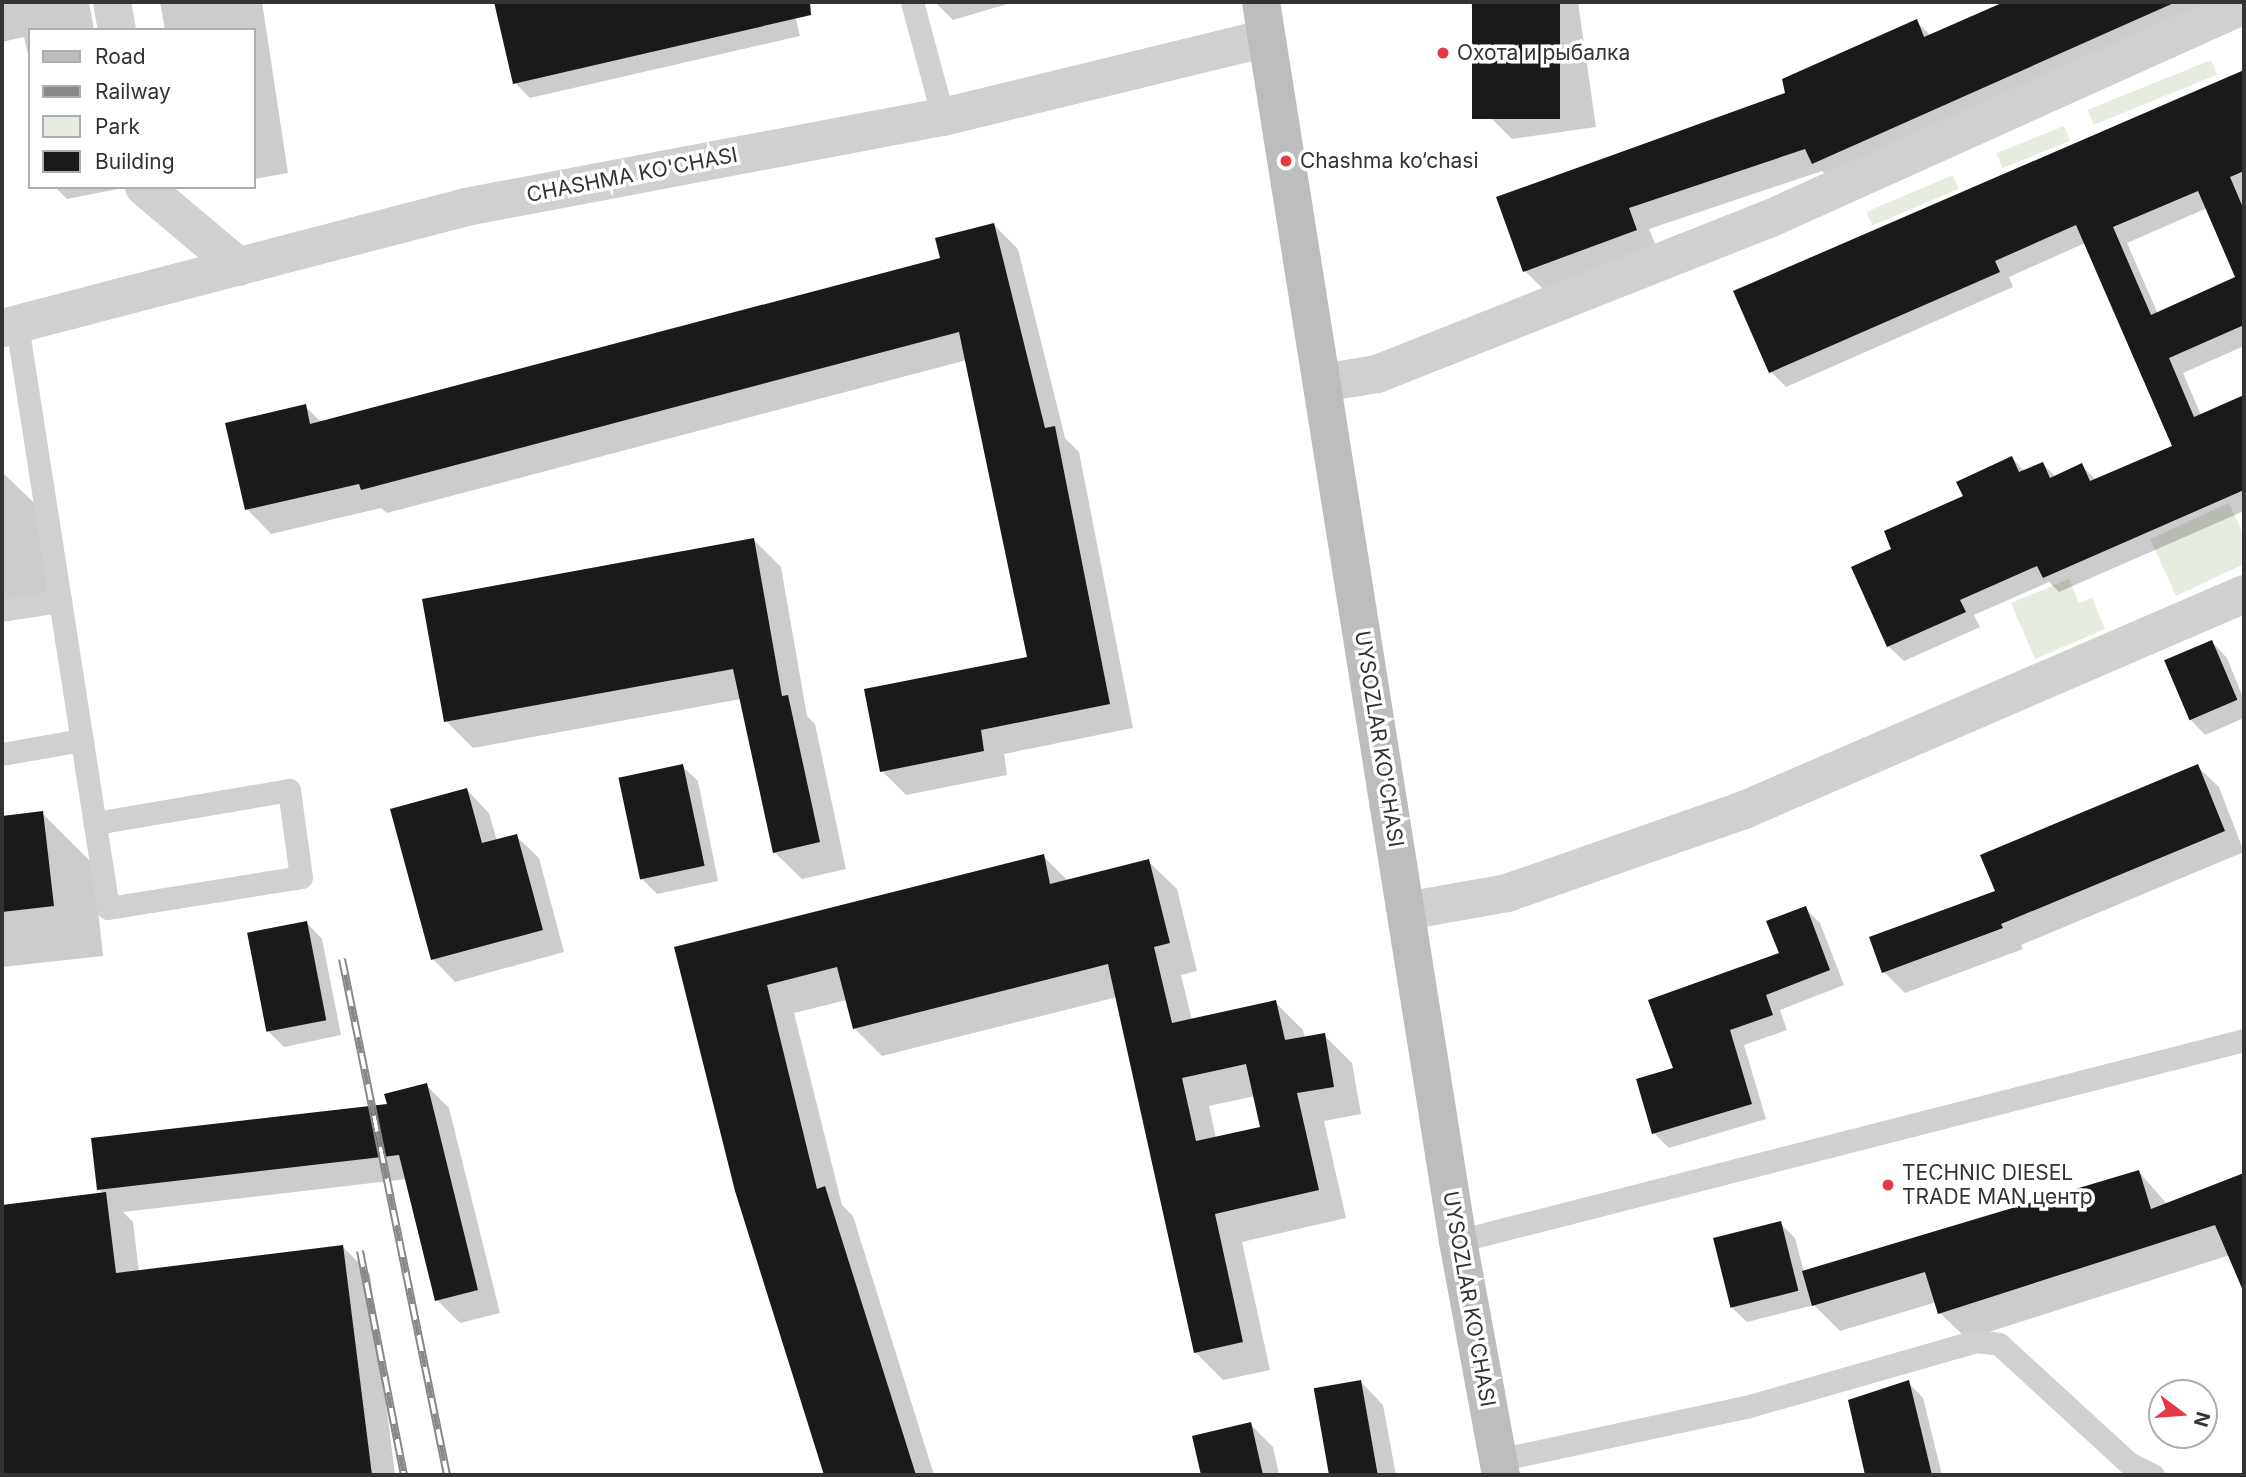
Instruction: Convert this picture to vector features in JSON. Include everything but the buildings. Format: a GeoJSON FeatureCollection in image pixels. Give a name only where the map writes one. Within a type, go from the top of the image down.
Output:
{"type":"FeatureCollection","features":[{"type":"Feature","properties":{"kind":"main road","name":"UYSOZLAR KO'CHASI"},"geometry":{"type":"LineString","coordinates":[[1264,20],[1458,1241],[1499,1468]]}},
{"type":"Feature","properties":{"kind":"street"},"geometry":{"type":"LineString","coordinates":[[112,2],[117,28]]}},
{"type":"Feature","properties":{"kind":"street"},"geometry":{"type":"LineString","coordinates":[[1322,383],[1377,374],[1769,219],[2244,5]]}},
{"type":"Feature","properties":{"kind":"street","name":"CHASHMA KO'CHASI"},"geometry":{"type":"LineString","coordinates":[[9,326],[466,206],[943,117],[1264,20]]}},
{"type":"Feature","properties":{"kind":"street"},"geometry":{"type":"LineString","coordinates":[[146,189],[239,267]]}},
{"type":"Feature","properties":{"kind":"street"},"geometry":{"type":"LineString","coordinates":[[1406,911],[1507,893],[1744,810],[2244,594]]}},
{"type":"Feature","properties":{"kind":"lane"},"geometry":{"type":"LineString","coordinates":[[912,2],[943,117]]}},
{"type":"Feature","properties":{"kind":"lane"},"geometry":{"type":"LineString","coordinates":[[9,326],[60,601],[94,823],[108,908],[301,877],[289,790],[94,823]]}},
{"type":"Feature","properties":{"kind":"lane"},"geometry":{"type":"LineString","coordinates":[[2,610],[60,601]]}},
{"type":"Feature","properties":{"kind":"lane"},"geometry":{"type":"LineString","coordinates":[[2,754],[82,740]]}},
{"type":"Feature","properties":{"kind":"lane"},"geometry":{"type":"LineString","coordinates":[[1458,1241],[2244,1040]]}},
{"type":"Feature","properties":{"kind":"lane"},"geometry":{"type":"LineString","coordinates":[[1499,1468],[1746,1407],[1976,1341],[1999,1344],[2129,1464],[2153,1475]]}},
{"type":"Feature","properties":{"kind":"green space"},"geometry":{"type":"Polygon","coordinates":[[[2211,60],[2217,75],[2094,125],[2088,110],[2211,60]]]}},
{"type":"Feature","properties":{"kind":"green space"},"geometry":{"type":"Polygon","coordinates":[[[2064,126],[2070,141],[2002,168],[1996,153],[2064,126]]]}},
{"type":"Feature","properties":{"kind":"green space"},"geometry":{"type":"Polygon","coordinates":[[[1953,175],[1959,189],[1872,226],[1866,212],[1953,175]]]}},
{"type":"Feature","properties":{"kind":"green space"},"geometry":{"type":"Polygon","coordinates":[[[2229,503],[2244,536],[2244,564],[2176,596],[2150,539],[2229,503]]]}},
{"type":"Feature","properties":{"kind":"green space"},"geometry":{"type":"Polygon","coordinates":[[[2069,579],[2079,603],[2092,598],[2105,629],[2035,659],[2011,603],[2069,579]]]}},
{"type":"Feature","properties":{"kind":"railway"},"geometry":{"type":"LineString","coordinates":[[342,959],[447,1475]]}},
{"type":"Feature","properties":{"kind":"railway"},"geometry":{"type":"LineString","coordinates":[[360,1251],[404,1475]]}},
{"type":"Feature","properties":{"kind":"place","name":"Охота и рыбалка"},"geometry":{"type":"Point","coordinates":[1443,53]}},
{"type":"Feature","properties":{"kind":"place","name":"Chashma ko‘chasi"},"geometry":{"type":"Point","coordinates":[1286,161]}},
{"type":"Feature","properties":{"kind":"place","name":"TECHNIC DIESEL TRADE MAN центр"},"geometry":{"type":"Point","coordinates":[1888,1185]}}]}
